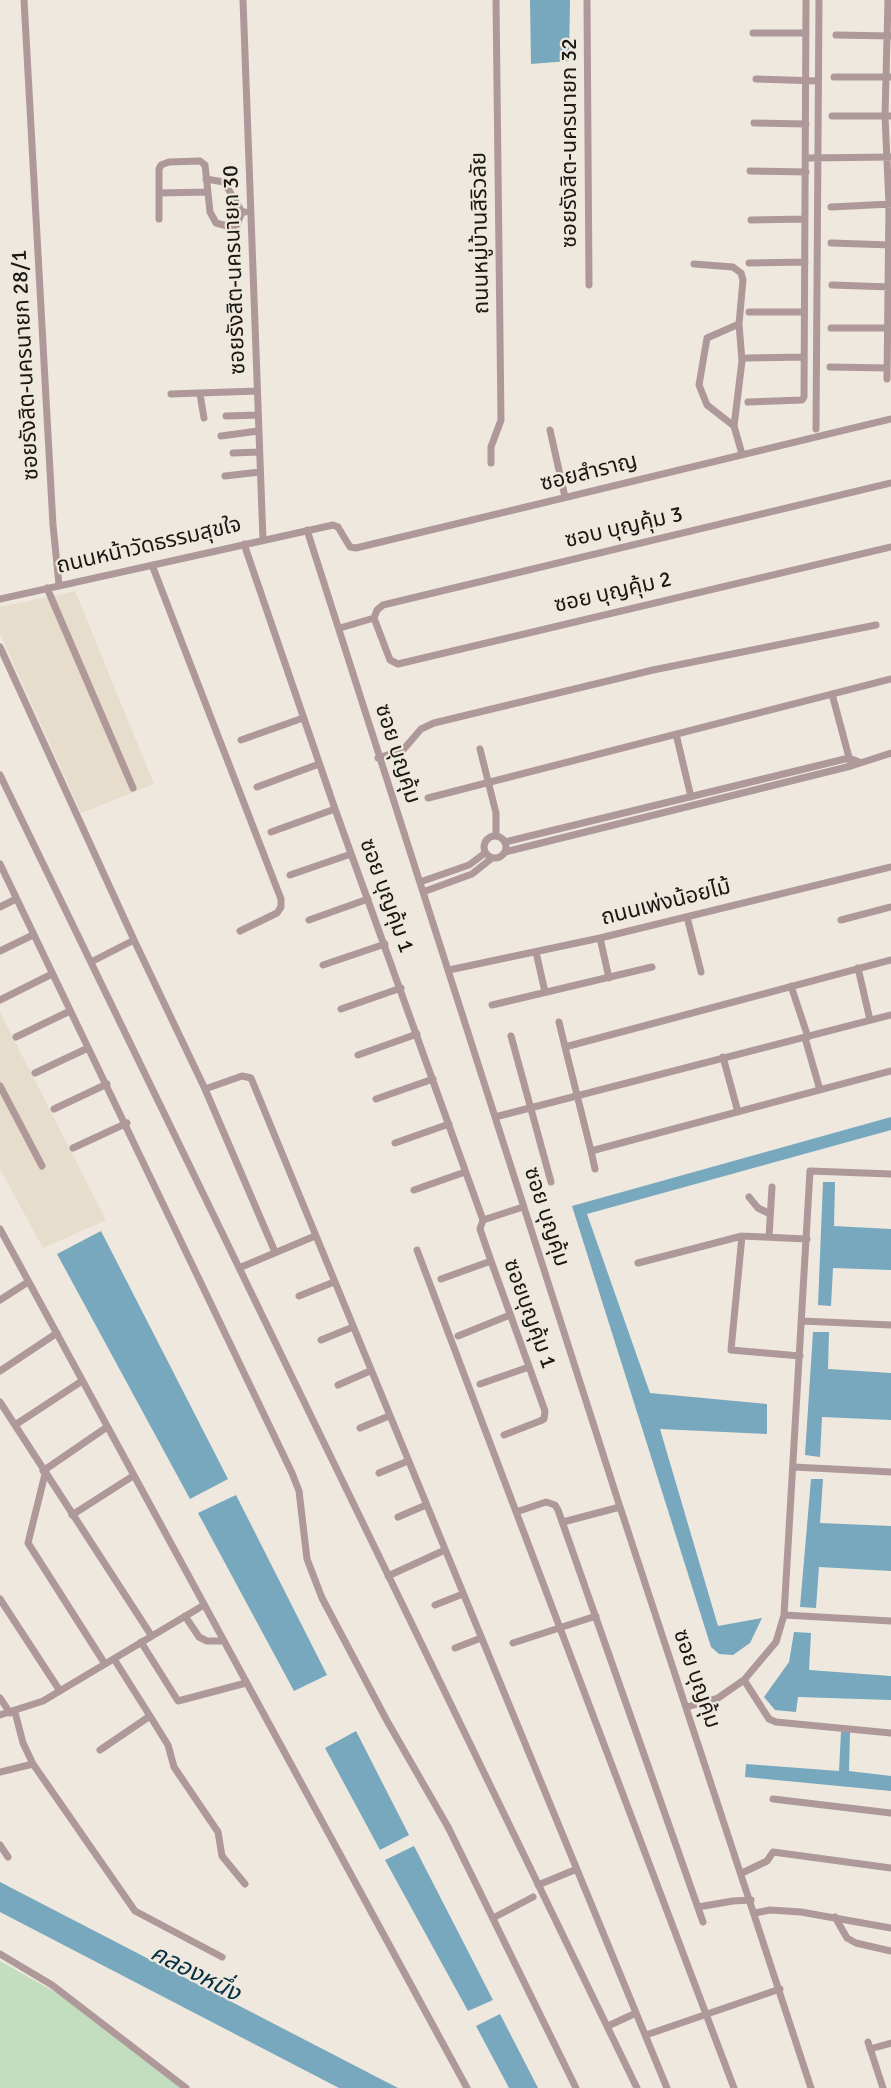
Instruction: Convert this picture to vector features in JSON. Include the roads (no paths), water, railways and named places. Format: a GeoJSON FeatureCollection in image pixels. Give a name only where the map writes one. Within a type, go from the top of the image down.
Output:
{"type":"FeatureCollection","features":[{"type":"Feature","properties":{"kind":"street","name":"ซอยรังสิต-นครนายก 28/1"},"geometry":{"type":"LineString","coordinates":[[24,0],[53,525],[59,585]]}},
{"type":"Feature","properties":{"kind":"street","name":"ซอยรังสิต-นครนายก 30"},"geometry":{"type":"LineString","coordinates":[[243,0],[263,540]]}},
{"type":"Feature","properties":{"kind":"street","name":"ถนนหมู่บ้านสิริวลัย"},"geometry":{"type":"LineString","coordinates":[[491,463],[491,447],[501,420],[496,0]]}},
{"type":"Feature","properties":{"kind":"street","name":"ซอยรังสิต-นครนายก 32"},"geometry":{"type":"LineString","coordinates":[[587,0],[589,285]]}},
{"type":"Feature","properties":{"kind":"street"},"geometry":{"type":"LineString","coordinates":[[748,402],[804,399],[806,0]]}},
{"type":"Feature","properties":{"kind":"street"},"geometry":{"type":"LineString","coordinates":[[816,429],[819,0]]}},
{"type":"Feature","properties":{"kind":"street"},"geometry":{"type":"LineString","coordinates":[[887,380],[890,287],[888,0]]}},
{"type":"Feature","properties":{"kind":"street"},"geometry":{"type":"LineString","coordinates":[[753,33],[806,33]]}},
{"type":"Feature","properties":{"kind":"street"},"geometry":{"type":"LineString","coordinates":[[836,34],[889,36]]}},
{"type":"Feature","properties":{"kind":"street"},"geometry":{"type":"LineString","coordinates":[[834,76],[889,77]]}},
{"type":"Feature","properties":{"kind":"street"},"geometry":{"type":"LineString","coordinates":[[756,79],[818,81]]}},
{"type":"Feature","properties":{"kind":"street"},"geometry":{"type":"LineString","coordinates":[[832,116],[888,116]]}},
{"type":"Feature","properties":{"kind":"street"},"geometry":{"type":"LineString","coordinates":[[754,123],[806,124]]}},
{"type":"Feature","properties":{"kind":"street"},"geometry":{"type":"LineString","coordinates":[[807,158],[889,157]]}},
{"type":"Feature","properties":{"kind":"street"},"geometry":{"type":"LineString","coordinates":[[159,219],[159,169],[165,162],[202,162],[210,212],[216,223],[231,227],[237,225],[242,212]]}},
{"type":"Feature","properties":{"kind":"street"},"geometry":{"type":"LineString","coordinates":[[750,171],[806,172]]}},
{"type":"Feature","properties":{"kind":"street"},"geometry":{"type":"LineString","coordinates":[[206,179],[224,182],[242,212]]}},
{"type":"Feature","properties":{"kind":"street"},"geometry":{"type":"LineString","coordinates":[[159,193],[208,192]]}},
{"type":"Feature","properties":{"kind":"street"},"geometry":{"type":"LineString","coordinates":[[831,207],[890,204]]}},
{"type":"Feature","properties":{"kind":"street"},"geometry":{"type":"LineString","coordinates":[[242,212],[251,212]]}},
{"type":"Feature","properties":{"kind":"street"},"geometry":{"type":"LineString","coordinates":[[751,220],[805,219]]}},
{"type":"Feature","properties":{"kind":"street"},"geometry":{"type":"LineString","coordinates":[[831,243],[890,244]]}},
{"type":"Feature","properties":{"kind":"street"},"geometry":{"type":"LineString","coordinates":[[749,262],[805,262]]}},
{"type":"Feature","properties":{"kind":"street"},"geometry":{"type":"LineString","coordinates":[[694,264],[733,267],[741,273],[743,280],[739,324],[742,361],[734,426],[742,454]]}},
{"type":"Feature","properties":{"kind":"street"},"geometry":{"type":"LineString","coordinates":[[832,285],[890,287]]}},
{"type":"Feature","properties":{"kind":"street"},"geometry":{"type":"LineString","coordinates":[[749,312],[804,312]]}},
{"type":"Feature","properties":{"kind":"street"},"geometry":{"type":"LineString","coordinates":[[734,426],[704,401],[699,385],[699,374],[707,338],[739,324]]}},
{"type":"Feature","properties":{"kind":"street"},"geometry":{"type":"LineString","coordinates":[[831,328],[889,328]]}},
{"type":"Feature","properties":{"kind":"street"},"geometry":{"type":"LineString","coordinates":[[747,358],[804,357]]}},
{"type":"Feature","properties":{"kind":"street"},"geometry":{"type":"LineString","coordinates":[[830,367],[887,368]]}},
{"type":"Feature","properties":{"kind":"street"},"geometry":{"type":"LineString","coordinates":[[171,394],[257,392]]}},
{"type":"Feature","properties":{"kind":"street"},"geometry":{"type":"LineString","coordinates":[[200,394],[204,418]]}},
{"type":"Feature","properties":{"kind":"street"},"geometry":{"type":"LineString","coordinates":[[226,416],[258,415]]}},
{"type":"Feature","properties":{"kind":"street","name":"ซอยสำราญ"},"geometry":{"type":"LineString","coordinates":[[307,530],[336,525],[348,545],[356,548],[891,419]]}},
{"type":"Feature","properties":{"kind":"street"},"geometry":{"type":"LineString","coordinates":[[550,430],[565,497]]}},
{"type":"Feature","properties":{"kind":"street"},"geometry":{"type":"LineString","coordinates":[[221,436],[258,431]]}},
{"type":"Feature","properties":{"kind":"street"},"geometry":{"type":"LineString","coordinates":[[233,453],[260,452]]}},
{"type":"Feature","properties":{"kind":"street"},"geometry":{"type":"LineString","coordinates":[[225,476],[260,472]]}},
{"type":"Feature","properties":{"kind":"street","name":"ซอบ บุญคุ้ม 3"},"geometry":{"type":"LineString","coordinates":[[374,618],[377,610],[383,605],[891,483]]}},
{"type":"Feature","properties":{"kind":"street","name":"ถนนหน้าวัดธรรมสุขใจ"},"geometry":{"type":"LineString","coordinates":[[0,599],[307,530]]}},
{"type":"Feature","properties":{"kind":"street","name":"ซอย บุญคุ้ม"},"geometry":{"type":"LineString","coordinates":[[307,530],[340,627],[378,758],[449,970],[620,1507],[811,2088]]}},
{"type":"Feature","properties":{"kind":"street","name":"ซอย บุญคุ้ม 1"},"geometry":{"type":"LineString","coordinates":[[244,544],[319,764],[483,1220]]}},
{"type":"Feature","properties":{"kind":"street","name":"ซอย บุญคุ้ม 2"},"geometry":{"type":"LineString","coordinates":[[374,618],[390,660],[398,664],[891,547]]}},
{"type":"Feature","properties":{"kind":"street"},"geometry":{"type":"LineString","coordinates":[[153,565],[281,899],[281,907],[276,913],[240,932]]}},
{"type":"Feature","properties":{"kind":"street"},"geometry":{"type":"LineString","coordinates":[[47,588],[133,788]]}},
{"type":"Feature","properties":{"kind":"street"},"geometry":{"type":"LineString","coordinates":[[340,627],[374,618]]}},
{"type":"Feature","properties":{"kind":"street"},"geometry":{"type":"LineString","coordinates":[[378,758],[403,750],[421,729],[434,723],[653,670],[876,625]]}},
{"type":"Feature","properties":{"kind":"street"},"geometry":{"type":"LineString","coordinates":[[0,647],[205,1089],[275,1252]]}},
{"type":"Feature","properties":{"kind":"street"},"geometry":{"type":"LineString","coordinates":[[428,798],[891,679]]}},
{"type":"Feature","properties":{"kind":"street"},"geometry":{"type":"LineString","coordinates":[[832,694],[850,762]]}},
{"type":"Feature","properties":{"kind":"street"},"geometry":{"type":"LineString","coordinates":[[241,740],[303,718]]}},
{"type":"Feature","properties":{"kind":"street"},"geometry":{"type":"LineString","coordinates":[[676,734],[691,797]]}},
{"type":"Feature","properties":{"kind":"street"},"geometry":{"type":"LineString","coordinates":[[480,749],[496,813],[496,836]]}},
{"type":"Feature","properties":{"kind":"street"},"geometry":{"type":"LineString","coordinates":[[496,836],[505,842],[691,797],[850,762],[859,762],[891,753]]}},
{"type":"Feature","properties":{"kind":"street"},"geometry":{"type":"LineString","coordinates":[[496,836],[486,840],[483,846],[485,853],[492,858],[498,858],[505,852],[850,762]]}},
{"type":"Feature","properties":{"kind":"street"},"geometry":{"type":"LineString","coordinates":[[257,787],[319,764]]}},
{"type":"Feature","properties":{"kind":"street"},"geometry":{"type":"LineString","coordinates":[[0,775],[637,2088]]}},
{"type":"Feature","properties":{"kind":"street"},"geometry":{"type":"LineString","coordinates":[[271,832],[335,809]]}},
{"type":"Feature","properties":{"kind":"street"},"geometry":{"type":"LineString","coordinates":[[505,842],[505,852]]}},
{"type":"Feature","properties":{"kind":"street"},"geometry":{"type":"LineString","coordinates":[[420,882],[469,865],[485,853]]}},
{"type":"Feature","properties":{"kind":"street"},"geometry":{"type":"LineString","coordinates":[[290,875],[351,854]]}},
{"type":"Feature","properties":{"kind":"street"},"geometry":{"type":"LineString","coordinates":[[423,892],[472,874],[492,858]]}},
{"type":"Feature","properties":{"kind":"street"},"geometry":{"type":"LineString","coordinates":[[0,864],[88,1048],[127,1123],[292,1473],[299,1491],[304,1541],[314,1582],[386,1719],[448,1827],[576,2088]]}},
{"type":"Feature","properties":{"kind":"street","name":"ถนนเพ่งน้อยไม้"},"geometry":{"type":"LineString","coordinates":[[449,970],[600,938],[891,867]]}},
{"type":"Feature","properties":{"kind":"street"},"geometry":{"type":"LineString","coordinates":[[0,907],[16,899]]}},
{"type":"Feature","properties":{"kind":"street"},"geometry":{"type":"LineString","coordinates":[[309,920],[368,899]]}},
{"type":"Feature","properties":{"kind":"street"},"geometry":{"type":"LineString","coordinates":[[842,920],[891,907]]}},
{"type":"Feature","properties":{"kind":"street"},"geometry":{"type":"LineString","coordinates":[[687,917],[701,972]]}},
{"type":"Feature","properties":{"kind":"street"},"geometry":{"type":"LineString","coordinates":[[0,951],[33,934]]}},
{"type":"Feature","properties":{"kind":"street"},"geometry":{"type":"LineString","coordinates":[[600,938],[609,978]]}},
{"type":"Feature","properties":{"kind":"street"},"geometry":{"type":"LineString","coordinates":[[91,962],[134,940]]}},
{"type":"Feature","properties":{"kind":"street"},"geometry":{"type":"LineString","coordinates":[[323,965],[385,944]]}},
{"type":"Feature","properties":{"kind":"street"},"geometry":{"type":"LineString","coordinates":[[536,952],[545,992]]}},
{"type":"Feature","properties":{"kind":"street"},"geometry":{"type":"LineString","coordinates":[[565,1047],[891,960]]}},
{"type":"Feature","properties":{"kind":"street"},"geometry":{"type":"LineString","coordinates":[[492,1005],[652,967]]}},
{"type":"Feature","properties":{"kind":"street"},"geometry":{"type":"LineString","coordinates":[[858,969],[870,1020]]}},
{"type":"Feature","properties":{"kind":"street"},"geometry":{"type":"LineString","coordinates":[[0,1000],[52,974]]}},
{"type":"Feature","properties":{"kind":"street"},"geometry":{"type":"LineString","coordinates":[[792,986],[820,1090]]}},
{"type":"Feature","properties":{"kind":"street"},"geometry":{"type":"LineString","coordinates":[[341,1009],[401,988]]}},
{"type":"Feature","properties":{"kind":"street"},"geometry":{"type":"LineString","coordinates":[[16,1037],[70,1011]]}},
{"type":"Feature","properties":{"kind":"street"},"geometry":{"type":"LineString","coordinates":[[495,1117],[530,1106],[891,1015]]}},
{"type":"Feature","properties":{"kind":"street"},"geometry":{"type":"LineString","coordinates":[[559,1022],[595,1169]]}},
{"type":"Feature","properties":{"kind":"street"},"geometry":{"type":"LineString","coordinates":[[358,1055],[417,1034]]}},
{"type":"Feature","properties":{"kind":"street"},"geometry":{"type":"LineString","coordinates":[[511,1036],[551,1182]]}},
{"type":"Feature","properties":{"kind":"street"},"geometry":{"type":"LineString","coordinates":[[35,1073],[88,1048]]}},
{"type":"Feature","properties":{"kind":"street"},"geometry":{"type":"LineString","coordinates":[[723,1057],[738,1112]]}},
{"type":"Feature","properties":{"kind":"street"},"geometry":{"type":"LineString","coordinates":[[591,1151],[891,1071]]}},
{"type":"Feature","properties":{"kind":"street"},"geometry":{"type":"LineString","coordinates":[[205,1089],[242,1076],[251,1078],[667,2088]]}},
{"type":"Feature","properties":{"kind":"street"},"geometry":{"type":"LineString","coordinates":[[376,1099],[433,1078]]}},
{"type":"Feature","properties":{"kind":"street"},"geometry":{"type":"LineString","coordinates":[[54,1109],[106,1084]]}},
{"type":"Feature","properties":{"kind":"street"},"geometry":{"type":"LineString","coordinates":[[0,1086],[42,1166]]}},
{"type":"Feature","properties":{"kind":"street"},"geometry":{"type":"LineString","coordinates":[[73,1148],[127,1123]]}},
{"type":"Feature","properties":{"kind":"street"},"geometry":{"type":"LineString","coordinates":[[395,1143],[448,1124]]}},
{"type":"Feature","properties":{"kind":"street"},"geometry":{"type":"LineString","coordinates":[[687,1707],[718,1698],[744,1680],[776,1642],[784,1615],[812,1170],[891,1173]]}},
{"type":"Feature","properties":{"kind":"street"},"geometry":{"type":"LineString","coordinates":[[414,1190],[465,1172]]}},
{"type":"Feature","properties":{"kind":"street"},"geometry":{"type":"LineString","coordinates":[[768,1237],[772,1187]]}},
{"type":"Feature","properties":{"kind":"street"},"geometry":{"type":"LineString","coordinates":[[749,1197],[758,1208],[770,1214]]}},
{"type":"Feature","properties":{"kind":"street"},"geometry":{"type":"LineString","coordinates":[[483,1220],[523,1207]]}},
{"type":"Feature","properties":{"kind":"street","name":"ซอยบุญคุ้ม 1"},"geometry":{"type":"LineString","coordinates":[[483,1220],[480,1229],[545,1411],[544,1419],[504,1435]]}},
{"type":"Feature","properties":{"kind":"street"},"geometry":{"type":"LineString","coordinates":[[0,1229],[466,2088]]}},
{"type":"Feature","properties":{"kind":"street"},"geometry":{"type":"LineString","coordinates":[[239,1268],[315,1236]]}},
{"type":"Feature","properties":{"kind":"street"},"geometry":{"type":"LineString","coordinates":[[638,1263],[742,1236],[807,1239]]}},
{"type":"Feature","properties":{"kind":"street"},"geometry":{"type":"LineString","coordinates":[[742,1236],[731,1350],[800,1356]]}},
{"type":"Feature","properties":{"kind":"street"},"geometry":{"type":"LineString","coordinates":[[417,1250],[734,2088]]}},
{"type":"Feature","properties":{"kind":"street"},"geometry":{"type":"LineString","coordinates":[[441,1279],[491,1261]]}},
{"type":"Feature","properties":{"kind":"street"},"geometry":{"type":"LineString","coordinates":[[0,1300],[28,1282]]}},
{"type":"Feature","properties":{"kind":"street"},"geometry":{"type":"LineString","coordinates":[[299,1296],[334,1282]]}},
{"type":"Feature","properties":{"kind":"street"},"geometry":{"type":"LineString","coordinates":[[458,1336],[510,1315]]}},
{"type":"Feature","properties":{"kind":"street"},"geometry":{"type":"LineString","coordinates":[[802,1321],[891,1325]]}},
{"type":"Feature","properties":{"kind":"street"},"geometry":{"type":"LineString","coordinates":[[321,1340],[353,1327]]}},
{"type":"Feature","properties":{"kind":"street"},"geometry":{"type":"LineString","coordinates":[[0,1371],[57,1334]]}},
{"type":"Feature","properties":{"kind":"street"},"geometry":{"type":"LineString","coordinates":[[480,1384],[529,1367]]}},
{"type":"Feature","properties":{"kind":"street"},"geometry":{"type":"LineString","coordinates":[[338,1385],[370,1371]]}},
{"type":"Feature","properties":{"kind":"street"},"geometry":{"type":"LineString","coordinates":[[15,1425],[82,1382]]}},
{"type":"Feature","properties":{"kind":"street"},"geometry":{"type":"LineString","coordinates":[[0,1402],[151,1635]]}},
{"type":"Feature","properties":{"kind":"street"},"geometry":{"type":"LineString","coordinates":[[360,1428],[389,1416]]}},
{"type":"Feature","properties":{"kind":"street"},"geometry":{"type":"LineString","coordinates":[[105,1664],[28,1543],[44,1472],[107,1427]]}},
{"type":"Feature","properties":{"kind":"street"},"geometry":{"type":"LineString","coordinates":[[379,1473],[408,1461]]}},
{"type":"Feature","properties":{"kind":"street"},"geometry":{"type":"LineString","coordinates":[[794,1467],[891,1472]]}},
{"type":"Feature","properties":{"kind":"street"},"geometry":{"type":"LineString","coordinates":[[72,1515],[133,1476]]}},
{"type":"Feature","properties":{"kind":"street"},"geometry":{"type":"LineString","coordinates":[[516,1512],[540,1503],[551,1503],[563,1522],[704,1922]]}},
{"type":"Feature","properties":{"kind":"street"},"geometry":{"type":"LineString","coordinates":[[398,1517],[426,1505]]}},
{"type":"Feature","properties":{"kind":"street"},"geometry":{"type":"LineString","coordinates":[[563,1522],[620,1507]]}},
{"type":"Feature","properties":{"kind":"street"},"geometry":{"type":"LineString","coordinates":[[388,1576],[445,1550]]}},
{"type":"Feature","properties":{"kind":"street"},"geometry":{"type":"LineString","coordinates":[[435,1605],[463,1594]]}},
{"type":"Feature","properties":{"kind":"street"},"geometry":{"type":"LineString","coordinates":[[0,1599],[60,1691]]}},
{"type":"Feature","properties":{"kind":"street"},"geometry":{"type":"LineString","coordinates":[[0,1715],[13,1712],[60,1691],[204,1605]]}},
{"type":"Feature","properties":{"kind":"street"},"geometry":{"type":"LineString","coordinates":[[784,1615],[891,1621]]}},
{"type":"Feature","properties":{"kind":"street"},"geometry":{"type":"LineString","coordinates":[[185,1616],[199,1637],[207,1641],[224,1641]]}},
{"type":"Feature","properties":{"kind":"street"},"geometry":{"type":"LineString","coordinates":[[513,1643],[559,1630],[596,1616]]}},
{"type":"Feature","properties":{"kind":"street"},"geometry":{"type":"LineString","coordinates":[[455,1648],[481,1638]]}},
{"type":"Feature","properties":{"kind":"street"},"geometry":{"type":"LineString","coordinates":[[141,1642],[178,1701],[246,1683]]}},
{"type":"Feature","properties":{"kind":"street"},"geometry":{"type":"LineString","coordinates":[[114,1659],[168,1745],[174,1767],[218,1832],[222,1856],[245,1884]]}},
{"type":"Feature","properties":{"kind":"street"},"geometry":{"type":"LineString","coordinates":[[744,1680],[769,1719],[776,1722],[891,1733]]}},
{"type":"Feature","properties":{"kind":"street"},"geometry":{"type":"LineString","coordinates":[[0,1698],[13,1712],[33,1764],[135,1911],[222,1957]]}},
{"type":"Feature","properties":{"kind":"street"},"geometry":{"type":"LineString","coordinates":[[100,1750],[150,1716]]}},
{"type":"Feature","properties":{"kind":"street"},"geometry":{"type":"LineString","coordinates":[[0,1772],[33,1764]]}},
{"type":"Feature","properties":{"kind":"street"},"geometry":{"type":"LineString","coordinates":[[772,1799],[891,1813]]}},
{"type":"Feature","properties":{"kind":"street"},"geometry":{"type":"LineString","coordinates":[[0,1845],[8,1857]]}},
{"type":"Feature","properties":{"kind":"street"},"geometry":{"type":"LineString","coordinates":[[742,1873],[767,1861],[773,1852],[891,1868]]}},
{"type":"Feature","properties":{"kind":"street"},"geometry":{"type":"LineString","coordinates":[[538,1885],[577,1869]]}},
{"type":"Feature","properties":{"kind":"street"},"geometry":{"type":"LineString","coordinates":[[493,1917],[533,1897]]}},
{"type":"Feature","properties":{"kind":"street"},"geometry":{"type":"LineString","coordinates":[[698,1907],[751,1900]]}},
{"type":"Feature","properties":{"kind":"street"},"geometry":{"type":"LineString","coordinates":[[755,1913],[784,1911],[835,1917],[891,1928]]}},
{"type":"Feature","properties":{"kind":"street"},"geometry":{"type":"LineString","coordinates":[[835,1917],[847,1938],[856,1943],[891,1950]]}},
{"type":"Feature","properties":{"kind":"street"},"geometry":{"type":"LineString","coordinates":[[0,1954],[52,1985],[186,2088]]}},
{"type":"Feature","properties":{"kind":"street"},"geometry":{"type":"LineString","coordinates":[[646,2035],[780,1989]]}},
{"type":"Feature","properties":{"kind":"street"},"geometry":{"type":"LineString","coordinates":[[608,2026],[636,2013]]}},
{"type":"Feature","properties":{"kind":"street"},"geometry":{"type":"LineString","coordinates":[[883,2088],[869,2045],[891,2043]]}},
{"type":"Feature","properties":{"kind":"water"},"geometry":{"type":"Polygon","coordinates":[[[530,0],[570,0],[569,61],[531,64],[530,0]]]}},
{"type":"Feature","properties":{"kind":"water"},"geometry":{"type":"Polygon","coordinates":[[[891,1117],[891,1130],[587,1214],[650,1393],[767,1404],[767,1434],[660,1429],[718,1626],[762,1618],[750,1643],[733,1655],[719,1654],[711,1647],[572,1206],[891,1117]]]}},
{"type":"Feature","properties":{"kind":"water"},"geometry":{"type":"Polygon","coordinates":[[[823,1182],[835,1182],[834,1226],[891,1229],[891,1270],[833,1268],[831,1306],[818,1305],[823,1182]]]}},
{"type":"Feature","properties":{"kind":"water"},"geometry":{"type":"Polygon","coordinates":[[[101,1231],[228,1479],[190,1499],[57,1254],[101,1231]]]}},
{"type":"Feature","properties":{"kind":"water"},"geometry":{"type":"Polygon","coordinates":[[[813,1332],[829,1332],[828,1369],[891,1373],[891,1420],[822,1417],[820,1457],[805,1455],[813,1332]]]}},
{"type":"Feature","properties":{"kind":"water"},"geometry":{"type":"Polygon","coordinates":[[[811,1479],[823,1479],[820,1523],[891,1526],[891,1571],[819,1567],[816,1608],[800,1607],[811,1479]]]}},
{"type":"Feature","properties":{"kind":"water"},"geometry":{"type":"Polygon","coordinates":[[[236,1495],[327,1675],[294,1691],[198,1513],[236,1495]]]}},
{"type":"Feature","properties":{"kind":"water"},"geometry":{"type":"Polygon","coordinates":[[[794,1632],[811,1633],[809,1670],[891,1676],[891,1700],[798,1697],[796,1712],[775,1710],[764,1697],[789,1662],[794,1632]]]}},
{"type":"Feature","properties":{"kind":"water"},"geometry":{"type":"Polygon","coordinates":[[[356,1731],[409,1835],[380,1850],[325,1748],[356,1731]]]}},
{"type":"Feature","properties":{"kind":"water"},"geometry":{"type":"Polygon","coordinates":[[[841,1732],[850,1732],[849,1771],[891,1776],[891,1791],[745,1777],[746,1764],[839,1771],[841,1732]]]}},
{"type":"Feature","properties":{"kind":"water"},"geometry":{"type":"Polygon","coordinates":[[[414,1846],[493,2000],[468,2011],[385,1860],[414,1846]]]}},
{"type":"Feature","properties":{"kind":"water"},"geometry":{"type":"Polygon","coordinates":[[[0,1882],[398,2088],[339,2088],[0,1912],[0,1882]]]}},
{"type":"Feature","properties":{"kind":"water"},"geometry":{"type":"Polygon","coordinates":[[[500,2014],[538,2088],[509,2088],[476,2026],[500,2014]]]}},
{"type":"Feature","properties":{"kind":"water label","name":"คลองหนึ่ง"},"geometry":{"type":"Point","coordinates":[195,1974]}}]}
